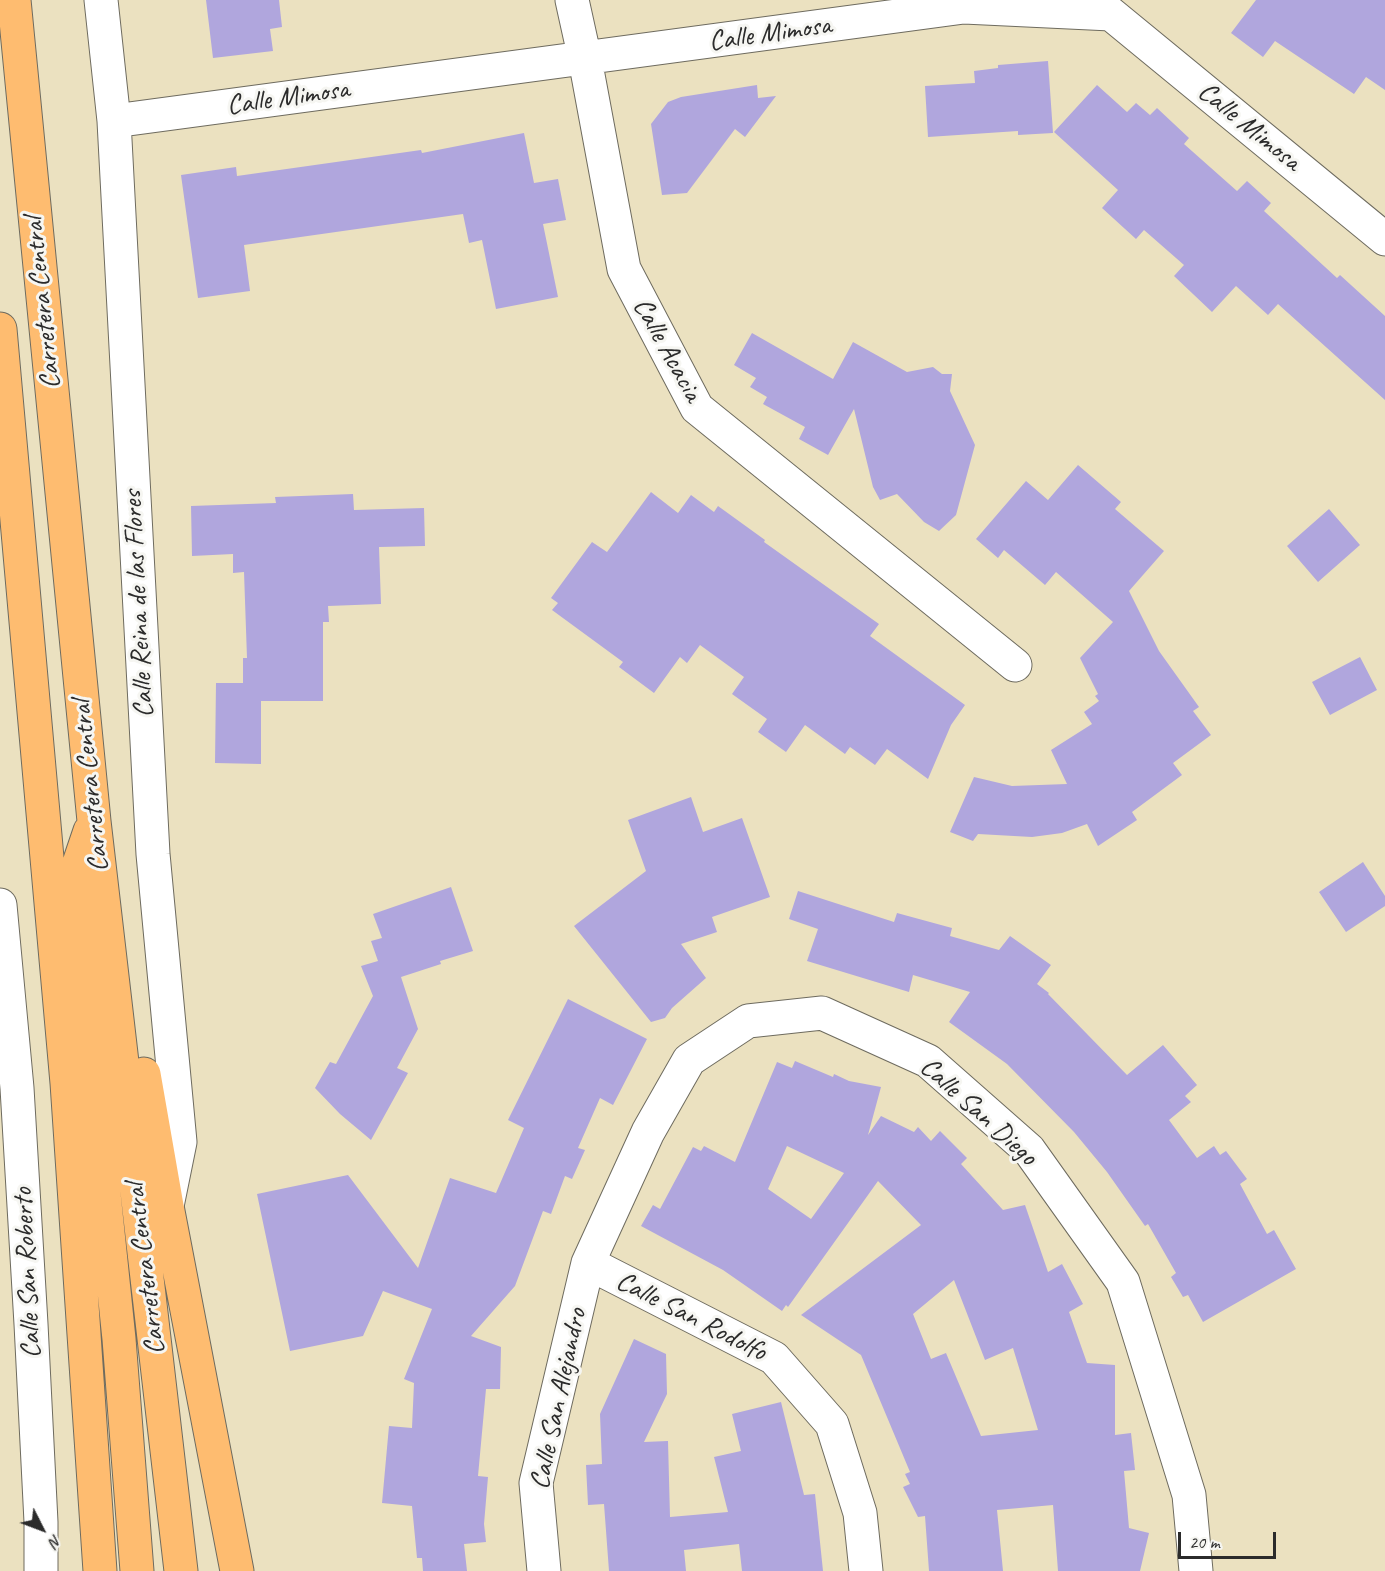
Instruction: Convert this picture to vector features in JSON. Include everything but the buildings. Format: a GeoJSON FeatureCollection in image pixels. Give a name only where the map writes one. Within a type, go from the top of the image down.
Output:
{"type":"FeatureCollection","features":[{"type":"Feature","properties":{"kind":"highway","name":"Carretera Central"},"geometry":{"type":"LineString","coordinates":[[14,0],[94,821],[181,1571]]}},
{"type":"Feature","properties":{"kind":"highway","name":"Carretera Central"},"geometry":{"type":"LineString","coordinates":[[0,329],[67,1083],[100,1571]]}},
{"type":"Feature","properties":{"kind":"highway"},"geometry":{"type":"LineString","coordinates":[[137,1571],[119,1339],[72,884],[94,821],[119,846],[146,1090],[237,1571]]}},
{"type":"Feature","properties":{"kind":"street","name":"Calle Reina de las Flores"},"geometry":{"type":"LineString","coordinates":[[101,0],[114,121],[153,854],[180,1142],[167,1206]]}},
{"type":"Feature","properties":{"kind":"street","name":"Calle Acacia"},"geometry":{"type":"LineString","coordinates":[[572,0],[624,269],[697,408],[1015,665]]}},
{"type":"Feature","properties":{"kind":"street","name":"Calle Mimosa"},"geometry":{"type":"LineString","coordinates":[[114,121],[964,7],[1111,14],[1385,239]]}},
{"type":"Feature","properties":{"kind":"street","name":"Calle San Roberto"},"geometry":{"type":"LineString","coordinates":[[0,904],[18,1088],[32,1336],[41,1571]]}},
{"type":"Feature","properties":{"kind":"street","name":"Calle San Diego"},"geometry":{"type":"LineString","coordinates":[[588,1263],[648,1132],[689,1060],[748,1021],[822,1013],[928,1061],[1029,1150],[1124,1282],[1189,1495],[1196,1571]]}},
{"type":"Feature","properties":{"kind":"street","name":"Calle San Alejandro"},"geometry":{"type":"LineString","coordinates":[[544,1571],[536,1484],[588,1263]]}},
{"type":"Feature","properties":{"kind":"street","name":"Calle San Rodolfo"},"geometry":{"type":"LineString","coordinates":[[588,1263],[774,1358],[832,1424],[860,1513],[866,1571]]}}]}
